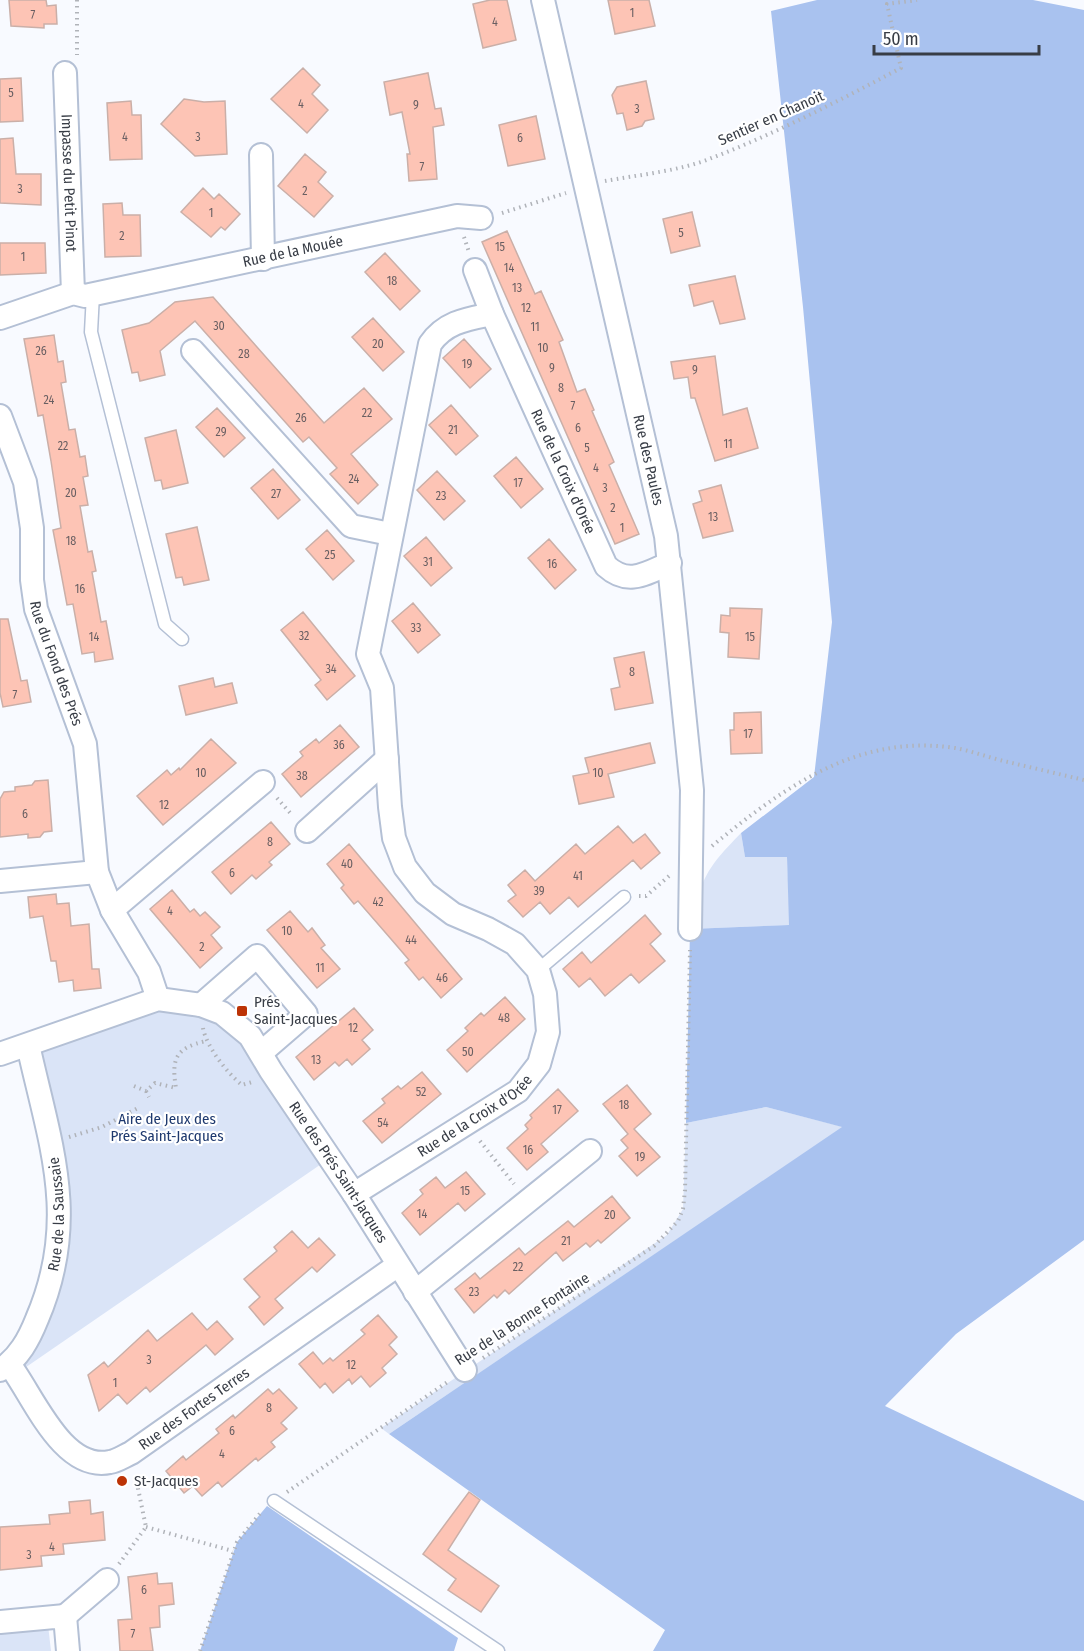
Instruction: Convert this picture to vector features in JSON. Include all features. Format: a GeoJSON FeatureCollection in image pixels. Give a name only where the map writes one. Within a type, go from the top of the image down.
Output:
{"type":"FeatureCollection","features":[{"type":"Feature","properties":{"kind":"street","name":"Rue des Paules"},"geometry":{"type":"LineString","coordinates":[[543,0],[666,536],[692,790],[690,929]]}},
{"type":"Feature","properties":{"kind":"street","name":"Impasse du Petit Pinot"},"geometry":{"type":"LineString","coordinates":[[65,73],[83,293]]}},
{"type":"Feature","properties":{"kind":"street"},"geometry":{"type":"LineString","coordinates":[[261,154],[263,259]]}},
{"type":"Feature","properties":{"kind":"street","name":"Rue de la Mouée"},"geometry":{"type":"LineString","coordinates":[[0,318],[83,293],[263,259],[379,231],[457,216],[481,218]]}},
{"type":"Feature","properties":{"kind":"street","name":"Rue de la Croix d'Orée"},"geometry":{"type":"LineString","coordinates":[[475,270],[492,314],[606,566],[617,576],[632,577],[670,563]]}},
{"type":"Feature","properties":{"kind":"street","name":"Rue de la Croix d'Orée"},"geometry":{"type":"LineString","coordinates":[[354,1194],[518,1091],[539,1064],[548,1032],[545,994],[538,970],[515,944],[488,928],[453,914],[434,900],[425,893],[405,867],[394,838],[382,688],[368,654],[390,534],[430,344],[438,332],[451,324],[492,314]]}},
{"type":"Feature","properties":{"kind":"street"},"geometry":{"type":"LineString","coordinates":[[193,351],[351,525],[390,534]]}},
{"type":"Feature","properties":{"kind":"street","name":"Rue du Fond des Prés"},"geometry":{"type":"LineString","coordinates":[[0,416],[25,482],[32,528],[32,580],[36,609],[85,744],[98,872],[112,910],[149,972],[158,999]]}},
{"type":"Feature","properties":{"kind":"street"},"geometry":{"type":"LineString","coordinates":[[306,831],[387,759]]}},
{"type":"Feature","properties":{"kind":"street"},"geometry":{"type":"LineString","coordinates":[[112,910],[263,782]]}},
{"type":"Feature","properties":{"kind":"street"},"geometry":{"type":"LineString","coordinates":[[0,881],[98,872]]}},
{"type":"Feature","properties":{"kind":"street"},"geometry":{"type":"LineString","coordinates":[[204,1006],[257,956],[306,1014],[266,1062]]}},
{"type":"Feature","properties":{"kind":"street","name":"Rue des Prés Saint-Jacques"},"geometry":{"type":"LineString","coordinates":[[0,1054],[158,999],[204,1006],[237,1023],[266,1062],[354,1194],[465,1370]]}},
{"type":"Feature","properties":{"kind":"street","name":"Rue de la Saussaie"},"geometry":{"type":"LineString","coordinates":[[5,1367],[27,1342],[52,1275],[60,1197],[51,1142],[28,1044]]}},
{"type":"Feature","properties":{"kind":"street"},"geometry":{"type":"LineString","coordinates":[[415,1292],[590,1151]]}},
{"type":"Feature","properties":{"kind":"street","name":"Rue des Fortes Terres"},"geometry":{"type":"LineString","coordinates":[[5,1367],[61,1442],[73,1454],[91,1462],[110,1462],[131,1453],[398,1265]]}},
{"type":"Feature","properties":{"kind":"street"},"geometry":{"type":"LineString","coordinates":[[0,1622],[65,1616],[106,1580]]}},
{"type":"Feature","properties":{"kind":"street"},"geometry":{"type":"LineString","coordinates":[[65,1616],[68,1651]]}},
{"type":"Feature","properties":{"kind":"lane"},"geometry":{"type":"LineString","coordinates":[[83,293],[165,624],[182,639]]}},
{"type":"Feature","properties":{"kind":"lane"},"geometry":{"type":"LineString","coordinates":[[538,970],[624,897]]}},
{"type":"Feature","properties":{"kind":"lane"},"geometry":{"type":"LineString","coordinates":[[274,1501],[498,1651]]}},
{"type":"Feature","properties":{"kind":"path"},"geometry":{"type":"LineString","coordinates":[[65,73],[79,53],[77,0]]}},
{"type":"Feature","properties":{"kind":"path","name":"Sentier en Chanoit"},"geometry":{"type":"LineString","coordinates":[[586,185],[707,160],[756,138],[786,128],[901,68],[887,4],[917,0]]}},
{"type":"Feature","properties":{"kind":"path"},"geometry":{"type":"LineString","coordinates":[[481,218],[532,205],[586,185]]}},
{"type":"Feature","properties":{"kind":"path"},"geometry":{"type":"LineString","coordinates":[[457,216],[475,270]]}},
{"type":"Feature","properties":{"kind":"path"},"geometry":{"type":"LineString","coordinates":[[624,897],[646,896],[676,871],[692,863],[737,826],[790,789],[857,754],[899,745],[954,748],[1084,780]]}},
{"type":"Feature","properties":{"kind":"path"},"geometry":{"type":"LineString","coordinates":[[263,782],[306,831]]}},
{"type":"Feature","properties":{"kind":"path","name":"Rue de la Bonne Fontaine"},"geometry":{"type":"LineString","coordinates":[[200,1651],[233,1551],[248,1526],[274,1501],[465,1370],[654,1246],[678,1221],[685,1190],[690,929]]}},
{"type":"Feature","properties":{"kind":"path"},"geometry":{"type":"LineString","coordinates":[[204,1006],[203,1029],[206,1041],[214,1048],[230,1075],[242,1085],[258,1081],[266,1062]]}},
{"type":"Feature","properties":{"kind":"path"},"geometry":{"type":"LineString","coordinates":[[146,1091],[155,1083],[176,1088],[174,1071],[176,1056],[187,1045],[206,1041]]}},
{"type":"Feature","properties":{"kind":"path"},"geometry":{"type":"LineString","coordinates":[[134,1086],[146,1091],[149,1097]]}},
{"type":"Feature","properties":{"kind":"path"},"geometry":{"type":"LineString","coordinates":[[51,1142],[102,1127],[140,1107]]}},
{"type":"Feature","properties":{"kind":"path"},"geometry":{"type":"LineString","coordinates":[[467,1123],[528,1201]]}},
{"type":"Feature","properties":{"kind":"path"},"geometry":{"type":"LineString","coordinates":[[106,1580],[146,1527],[131,1453]]}},
{"type":"Feature","properties":{"kind":"path"},"geometry":{"type":"LineString","coordinates":[[146,1527],[233,1551]]}},
{"type":"Feature","properties":{"kind":"green space"},"geometry":{"type":"Polygon","coordinates":[[[741,833],[745,857],[787,857],[790,925],[690,929],[706,876],[719,857],[741,833]]]}},
{"type":"Feature","properties":{"kind":"green space","name":"Aire de Jeux des Prés Saint-Jacques"},"geometry":{"type":"Polygon","coordinates":[[[158,999],[222,1013],[330,1158],[16,1374],[58,1241],[28,1045],[158,999]]]}},
{"type":"Feature","properties":{"kind":"green space"},"geometry":{"type":"Polygon","coordinates":[[[766,1107],[843,1127],[389,1434],[381,1428],[667,1235],[683,1209],[686,1123],[766,1107]]]}},
{"type":"Feature","properties":{"kind":"green space"},"geometry":{"type":"Polygon","coordinates":[[[48,1625],[51,1651],[0,1651],[0,1630],[48,1625]]]}},
{"type":"Feature","properties":{"kind":"shaded area"},"geometry":{"type":"Polygon","coordinates":[[[817,0],[1033,0],[1084,10],[1084,1240],[956,1334],[885,1406],[1084,1501],[1084,1651],[653,1651],[665,1630],[389,1434],[842,1127],[766,1107],[686,1123],[690,929],[789,925],[787,857],[745,857],[741,833],[814,777],[832,622],[803,307],[771,11],[817,0]]]}},
{"type":"Feature","properties":{"kind":"shaded area"},"geometry":{"type":"Polygon","coordinates":[[[267,1506],[458,1638],[454,1651],[200,1651],[237,1542],[267,1506]]]}},
{"type":"Feature","properties":{"kind":"building"},"geometry":{"type":"Polygon","coordinates":[[[9,0],[46,0],[47,6],[56,5],[57,24],[44,24],[44,28],[11,26],[9,0]]]}},
{"type":"Feature","properties":{"kind":"building"},"geometry":{"type":"Polygon","coordinates":[[[490,0],[507,0],[516,40],[483,48],[473,4],[490,0]]]}},
{"type":"Feature","properties":{"kind":"building"},"geometry":{"type":"Polygon","coordinates":[[[608,0],[649,0],[655,26],[615,34],[608,0]]]}},
{"type":"Feature","properties":{"kind":"building"},"geometry":{"type":"Polygon","coordinates":[[[303,68],[320,85],[312,94],[328,110],[307,133],[271,99],[303,68]]]}},
{"type":"Feature","properties":{"kind":"building"},"geometry":{"type":"Polygon","coordinates":[[[428,73],[435,109],[441,108],[444,125],[433,127],[437,179],[409,181],[407,154],[410,154],[402,112],[390,115],[384,82],[428,73]]]}},
{"type":"Feature","properties":{"kind":"building"},"geometry":{"type":"Polygon","coordinates":[[[21,78],[23,121],[0,122],[0,79],[21,78]]]}},
{"type":"Feature","properties":{"kind":"building"},"geometry":{"type":"Polygon","coordinates":[[[646,81],[654,119],[645,121],[642,126],[627,130],[623,113],[617,114],[612,95],[617,87],[646,81]]]}},
{"type":"Feature","properties":{"kind":"building"},"geometry":{"type":"Polygon","coordinates":[[[184,99],[204,102],[225,101],[227,154],[195,156],[161,124],[184,99]]]}},
{"type":"Feature","properties":{"kind":"building"},"geometry":{"type":"Polygon","coordinates":[[[131,101],[132,115],[141,115],[142,159],[110,160],[107,103],[131,101]]]}},
{"type":"Feature","properties":{"kind":"building"},"geometry":{"type":"Polygon","coordinates":[[[536,116],[545,159],[508,166],[499,125],[536,116]]]}},
{"type":"Feature","properties":{"kind":"building"},"geometry":{"type":"Polygon","coordinates":[[[13,138],[16,174],[41,174],[41,205],[0,203],[0,139],[13,138]]]}},
{"type":"Feature","properties":{"kind":"building"},"geometry":{"type":"Polygon","coordinates":[[[305,154],[326,172],[318,182],[333,196],[314,217],[278,186],[305,154]]]}},
{"type":"Feature","properties":{"kind":"building"},"geometry":{"type":"Polygon","coordinates":[[[203,188],[214,199],[219,194],[240,214],[225,230],[221,227],[211,237],[181,212],[203,188]]]}},
{"type":"Feature","properties":{"kind":"building"},"geometry":{"type":"Polygon","coordinates":[[[122,203],[123,215],[140,215],[141,256],[105,257],[103,204],[122,203]]]}},
{"type":"Feature","properties":{"kind":"building"},"geometry":{"type":"Polygon","coordinates":[[[692,212],[700,246],[671,253],[663,219],[692,212]]]}},
{"type":"Feature","properties":{"kind":"building"},"geometry":{"type":"Polygon","coordinates":[[[507,231],[535,294],[541,291],[563,340],[559,342],[577,392],[585,389],[614,462],[609,465],[639,534],[615,544],[482,242],[507,231]]]}},
{"type":"Feature","properties":{"kind":"building"},"geometry":{"type":"Polygon","coordinates":[[[0,243],[45,243],[46,273],[0,275],[0,243]]]}},
{"type":"Feature","properties":{"kind":"building"},"geometry":{"type":"Polygon","coordinates":[[[385,253],[420,291],[400,310],[365,272],[385,253]]]}},
{"type":"Feature","properties":{"kind":"building"},"geometry":{"type":"Polygon","coordinates":[[[735,276],[745,319],[720,324],[713,301],[694,306],[689,285],[735,276]]]}},
{"type":"Feature","properties":{"kind":"building"},"geometry":{"type":"Polygon","coordinates":[[[213,297],[324,423],[364,388],[392,419],[351,454],[378,485],[358,504],[330,474],[337,468],[309,437],[303,442],[195,321],[160,351],[165,375],[140,381],[138,372],[132,373],[122,330],[149,323],[175,302],[213,297]]]}},
{"type":"Feature","properties":{"kind":"building"},"geometry":{"type":"Polygon","coordinates":[[[373,318],[404,352],[383,371],[352,337],[373,318]]]}},
{"type":"Feature","properties":{"kind":"building"},"geometry":{"type":"Polygon","coordinates":[[[54,335],[58,362],[63,361],[66,382],[61,383],[69,430],[75,429],[80,457],[85,456],[88,476],[83,477],[88,505],[80,506],[88,552],[92,551],[96,571],[92,572],[101,622],[106,621],[113,659],[95,662],[94,652],[82,654],[73,604],[67,605],[53,530],[61,528],[51,461],[43,415],[38,416],[24,339],[54,335]]]}},
{"type":"Feature","properties":{"kind":"building"},"geometry":{"type":"Polygon","coordinates":[[[464,339],[491,369],[470,388],[443,358],[464,339]]]}},
{"type":"Feature","properties":{"kind":"building"},"geometry":{"type":"Polygon","coordinates":[[[715,356],[723,415],[747,408],[758,448],[715,461],[695,398],[691,398],[688,377],[674,379],[671,362],[715,356]]]}},
{"type":"Feature","properties":{"kind":"building"},"geometry":{"type":"Polygon","coordinates":[[[451,405],[478,436],[456,455],[429,425],[451,405]]]}},
{"type":"Feature","properties":{"kind":"building"},"geometry":{"type":"Polygon","coordinates":[[[217,408],[245,438],[224,457],[196,427],[217,408]]]}},
{"type":"Feature","properties":{"kind":"building"},"geometry":{"type":"Polygon","coordinates":[[[176,430],[188,483],[163,489],[161,480],[155,481],[145,438],[176,430]]]}},
{"type":"Feature","properties":{"kind":"building"},"geometry":{"type":"Polygon","coordinates":[[[516,457],[543,489],[521,508],[494,476],[516,457]]]}},
{"type":"Feature","properties":{"kind":"building"},"geometry":{"type":"Polygon","coordinates":[[[273,469],[300,500],[278,519],[251,488],[273,469]]]}},
{"type":"Feature","properties":{"kind":"building"},"geometry":{"type":"Polygon","coordinates":[[[437,471],[465,501],[444,520],[417,490],[437,471]]]}},
{"type":"Feature","properties":{"kind":"building"},"geometry":{"type":"Polygon","coordinates":[[[721,485],[733,531],[703,538],[693,504],[702,501],[699,491],[721,485]]]}},
{"type":"Feature","properties":{"kind":"building"},"geometry":{"type":"Polygon","coordinates":[[[197,527],[209,580],[184,585],[182,577],[176,578],[166,534],[197,527]]]}},
{"type":"Feature","properties":{"kind":"building"},"geometry":{"type":"Polygon","coordinates":[[[327,530],[354,561],[333,580],[306,549],[327,530]]]}},
{"type":"Feature","properties":{"kind":"building"},"geometry":{"type":"Polygon","coordinates":[[[426,537],[452,568],[431,586],[404,556],[426,537]]]}},
{"type":"Feature","properties":{"kind":"building"},"geometry":{"type":"Polygon","coordinates":[[[549,539],[576,570],[555,589],[528,558],[549,539]]]}},
{"type":"Feature","properties":{"kind":"building"},"geometry":{"type":"Polygon","coordinates":[[[413,603],[440,635],[418,653],[392,621],[413,603]]]}},
{"type":"Feature","properties":{"kind":"building"},"geometry":{"type":"Polygon","coordinates":[[[730,608],[762,609],[759,659],[728,657],[729,633],[720,632],[721,615],[730,616],[730,608]]]}},
{"type":"Feature","properties":{"kind":"building"},"geometry":{"type":"Polygon","coordinates":[[[303,612],[355,676],[327,700],[315,685],[321,680],[281,630],[303,612]]]}},
{"type":"Feature","properties":{"kind":"building"},"geometry":{"type":"Polygon","coordinates":[[[0,619],[8,619],[21,681],[27,680],[31,702],[3,707],[0,693],[0,619]]]}},
{"type":"Feature","properties":{"kind":"building"},"geometry":{"type":"Polygon","coordinates":[[[644,652],[653,703],[615,710],[611,689],[620,687],[614,658],[644,652]]]}},
{"type":"Feature","properties":{"kind":"building"},"geometry":{"type":"Polygon","coordinates":[[[213,678],[215,687],[232,683],[237,703],[186,715],[179,686],[213,678]]]}},
{"type":"Feature","properties":{"kind":"building"},"geometry":{"type":"Polygon","coordinates":[[[761,712],[762,753],[731,754],[730,730],[734,730],[734,713],[761,712]]]}},
{"type":"Feature","properties":{"kind":"building"},"geometry":{"type":"Polygon","coordinates":[[[340,725],[359,747],[301,797],[282,774],[303,756],[300,752],[316,739],[319,743],[340,725]]]}},
{"type":"Feature","properties":{"kind":"building"},"geometry":{"type":"Polygon","coordinates":[[[211,739],[236,763],[163,825],[137,796],[167,770],[171,775],[179,768],[180,770],[211,739]]]}},
{"type":"Feature","properties":{"kind":"building"},"geometry":{"type":"Polygon","coordinates":[[[650,743],[655,763],[608,774],[614,797],[579,804],[573,776],[589,773],[585,758],[650,743]]]}},
{"type":"Feature","properties":{"kind":"building"},"geometry":{"type":"Polygon","coordinates":[[[48,780],[52,831],[44,832],[40,837],[28,838],[28,834],[0,837],[0,799],[4,792],[15,791],[15,787],[32,785],[35,781],[48,780]]]}},
{"type":"Feature","properties":{"kind":"building"},"geometry":{"type":"Polygon","coordinates":[[[271,822],[290,844],[269,862],[272,865],[256,879],[252,875],[231,894],[212,872],[271,822]]]}},
{"type":"Feature","properties":{"kind":"building"},"geometry":{"type":"Polygon","coordinates":[[[618,826],[633,843],[645,834],[660,853],[641,869],[633,860],[578,907],[569,897],[550,914],[540,902],[523,917],[508,901],[516,895],[508,885],[525,870],[535,881],[576,844],[585,854],[618,826]]]}},
{"type":"Feature","properties":{"kind":"building"},"geometry":{"type":"Polygon","coordinates":[[[349,844],[462,979],[441,998],[423,977],[419,980],[405,963],[409,960],[358,901],[354,904],[341,888],[344,885],[327,864],[349,844]]]}},
{"type":"Feature","properties":{"kind":"building"},"geometry":{"type":"Polygon","coordinates":[[[172,890],[190,912],[194,909],[200,916],[205,912],[220,927],[211,935],[222,948],[200,968],[150,909],[172,890]]]}},
{"type":"Feature","properties":{"kind":"building"},"geometry":{"type":"Polygon","coordinates":[[[56,894],[57,904],[69,903],[71,926],[89,924],[92,969],[99,969],[101,988],[74,991],[73,980],[59,982],[56,961],[51,961],[43,916],[30,918],[28,897],[56,894]]]}},
{"type":"Feature","properties":{"kind":"building"},"geometry":{"type":"Polygon","coordinates":[[[290,911],[308,932],[312,928],[325,945],[321,948],[340,969],[317,988],[267,930],[290,911]]]}},
{"type":"Feature","properties":{"kind":"building"},"geometry":{"type":"Polygon","coordinates":[[[645,915],[661,934],[650,944],[665,961],[639,983],[631,974],[605,996],[590,978],[579,987],[563,969],[582,952],[591,963],[645,915]]]}},
{"type":"Feature","properties":{"kind":"building"},"geometry":{"type":"Polygon","coordinates":[[[505,997],[525,1019],[467,1072],[447,1050],[468,1031],[465,1028],[481,1013],[484,1016],[505,997]]]}},
{"type":"Feature","properties":{"kind":"building"},"geometry":{"type":"Polygon","coordinates":[[[354,1008],[373,1030],[362,1040],[370,1049],[352,1065],[347,1059],[339,1066],[335,1062],[314,1080],[296,1057],[354,1008]]]}},
{"type":"Feature","properties":{"kind":"building"},"geometry":{"type":"Polygon","coordinates":[[[422,1072],[441,1094],[382,1143],[363,1121],[385,1103],[382,1099],[398,1086],[401,1089],[422,1072]]]}},
{"type":"Feature","properties":{"kind":"building"},"geometry":{"type":"Polygon","coordinates":[[[627,1085],[651,1114],[634,1129],[660,1157],[637,1176],[619,1156],[628,1148],[621,1140],[628,1134],[603,1104],[627,1085]]]}},
{"type":"Feature","properties":{"kind":"building"},"geometry":{"type":"Polygon","coordinates":[[[558,1089],[578,1111],[541,1144],[548,1152],[527,1170],[507,1148],[528,1129],[525,1125],[532,1118],[530,1115],[558,1089]]]}},
{"type":"Feature","properties":{"kind":"building"},"geometry":{"type":"Polygon","coordinates":[[[466,1172],[485,1194],[465,1211],[458,1203],[420,1235],[402,1213],[423,1194],[420,1190],[436,1177],[445,1188],[466,1172]]]}},
{"type":"Feature","properties":{"kind":"building"},"geometry":{"type":"Polygon","coordinates":[[[612,1196],[630,1218],[601,1243],[598,1240],[590,1247],[586,1243],[563,1261],[556,1252],[509,1294],[505,1290],[497,1298],[494,1295],[474,1313],[455,1289],[475,1273],[480,1279],[519,1248],[525,1255],[568,1221],[574,1227],[612,1196]]]}},
{"type":"Feature","properties":{"kind":"building"},"geometry":{"type":"Polygon","coordinates":[[[292,1231],[308,1248],[319,1238],[335,1255],[317,1272],[312,1267],[275,1299],[283,1308],[264,1325],[249,1307],[260,1297],[244,1279],[277,1251],[274,1247],[292,1231]]]}},
{"type":"Feature","properties":{"kind":"building"},"geometry":{"type":"Polygon","coordinates":[[[192,1313],[207,1330],[217,1321],[233,1339],[215,1355],[206,1345],[150,1392],[146,1387],[127,1404],[118,1394],[99,1411],[88,1375],[104,1362],[108,1367],[148,1330],[157,1341],[192,1313]]]}},
{"type":"Feature","properties":{"kind":"building"},"geometry":{"type":"Polygon","coordinates":[[[378,1315],[397,1337],[389,1345],[397,1354],[382,1368],[386,1373],[370,1387],[361,1376],[352,1384],[349,1379],[333,1393],[325,1383],[320,1388],[299,1364],[313,1352],[323,1364],[330,1358],[333,1361],[365,1334],[361,1330],[378,1315]]]}},
{"type":"Feature","properties":{"kind":"building"},"geometry":{"type":"Polygon","coordinates":[[[268,1389],[273,1394],[279,1389],[297,1408],[281,1423],[287,1429],[271,1442],[275,1447],[258,1461],[256,1458],[222,1487],[218,1482],[202,1496],[193,1486],[184,1493],[166,1471],[183,1456],[186,1460],[219,1433],[216,1429],[233,1415],[235,1418],[268,1389]]]}},
{"type":"Feature","properties":{"kind":"building"},"geometry":{"type":"Polygon","coordinates":[[[469,1492],[480,1500],[448,1550],[499,1586],[481,1612],[448,1590],[456,1579],[423,1554],[469,1492]]]}},
{"type":"Feature","properties":{"kind":"building"},"geometry":{"type":"Polygon","coordinates":[[[90,1500],[91,1514],[103,1512],[105,1540],[63,1544],[64,1554],[41,1556],[42,1566],[0,1570],[0,1527],[50,1524],[49,1515],[70,1513],[69,1502],[90,1500]]]}},
{"type":"Feature","properties":{"kind":"building"},"geometry":{"type":"Polygon","coordinates":[[[157,1573],[158,1584],[172,1583],[174,1604],[159,1606],[160,1627],[150,1628],[153,1651],[120,1651],[118,1620],[132,1619],[128,1577],[157,1573]]]}},
{"type":"Feature","properties":{"kind":"place","name":"Prés Saint-Jacques"},"geometry":{"type":"Point","coordinates":[242,1011]}},
{"type":"Feature","properties":{"kind":"place","name":"St-Jacques"},"geometry":{"type":"Point","coordinates":[122,1481]}}]}
